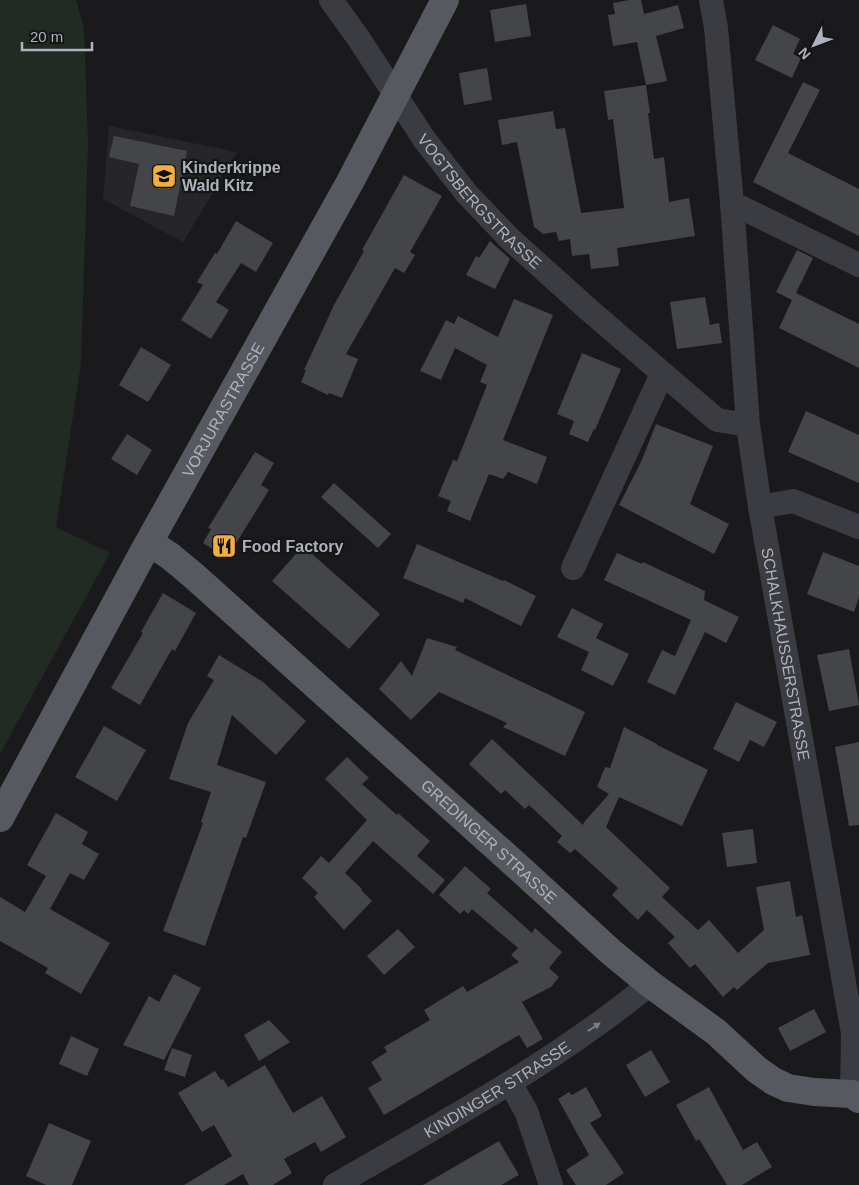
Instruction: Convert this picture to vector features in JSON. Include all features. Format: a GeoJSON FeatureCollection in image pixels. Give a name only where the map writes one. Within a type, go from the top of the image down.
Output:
{"type":"FeatureCollection","features":[{"type":"Feature","properties":{"kind":"main road","name":"VORJURASTRASSE"},"geometry":{"type":"LineString","coordinates":[[0,818],[341,199],[444,0]]}},
{"type":"Feature","properties":{"kind":"main road","name":"GREDINGER STRASSE"},"geometry":{"type":"LineString","coordinates":[[150,543],[170,556],[194,576],[611,952],[650,984],[716,1032],[756,1069],[773,1081],[788,1088],[814,1092],[857,1093]]}},
{"type":"Feature","properties":{"kind":"street","name":"VOGTSBERGSTRASSE"},"geometry":{"type":"LineString","coordinates":[[331,0],[359,39],[394,96],[424,139],[467,194],[504,232],[550,276],[717,420],[748,425]]}},
{"type":"Feature","properties":{"kind":"street","name":"SCHALKHAUSSERSTRASSE"},"geometry":{"type":"LineString","coordinates":[[711,0],[716,28],[732,203],[748,425],[760,507],[853,1033],[857,1093]]}},
{"type":"Feature","properties":{"kind":"street"},"geometry":{"type":"LineString","coordinates":[[732,203],[859,265]]}},
{"type":"Feature","properties":{"kind":"street"},"geometry":{"type":"LineString","coordinates":[[573,568],[662,374]]}},
{"type":"Feature","properties":{"kind":"street"},"geometry":{"type":"LineString","coordinates":[[760,507],[794,501],[859,527]]}},
{"type":"Feature","properties":{"kind":"street","name":"KINDINGER STRASSE"},"geometry":{"type":"LineString","coordinates":[[335,1185],[510,1083],[614,1014],[650,984]]}},
{"type":"Feature","properties":{"kind":"street"},"geometry":{"type":"LineString","coordinates":[[510,1083],[526,1111],[551,1185]]}},
{"type":"Feature","properties":{"kind":"shaded area"},"geometry":{"type":"Polygon","coordinates":[[[0,0],[76,0],[84,28],[88,144],[81,363],[56,527],[110,553],[0,754],[0,0]]]}},
{"type":"Feature","properties":{"kind":"shaded area","name":"Kinderkrippe Wald Kitz"},"geometry":{"type":"Polygon","coordinates":[[[109,126],[237,152],[183,242],[103,199],[109,126]]]}},
{"type":"Feature","properties":{"kind":"building"},"geometry":{"type":"Polygon","coordinates":[[[641,0],[644,14],[678,5],[684,28],[656,36],[667,81],[646,85],[637,42],[613,46],[608,15],[615,14],[613,3],[641,0]]]}},
{"type":"Feature","properties":{"kind":"building"},"geometry":{"type":"Polygon","coordinates":[[[526,4],[531,36],[495,42],[490,10],[526,4]]]}},
{"type":"Feature","properties":{"kind":"building"},"geometry":{"type":"Polygon","coordinates":[[[773,25],[800,39],[793,54],[801,58],[792,78],[755,60],[773,25]]]}},
{"type":"Feature","properties":{"kind":"building"},"geometry":{"type":"Polygon","coordinates":[[[487,68],[492,100],[464,105],[459,73],[487,68]]]}},
{"type":"Feature","properties":{"kind":"building"},"geometry":{"type":"Polygon","coordinates":[[[803,82],[820,90],[788,153],[859,189],[859,236],[753,182],[803,82]]]}},
{"type":"Feature","properties":{"kind":"building"},"geometry":{"type":"Polygon","coordinates":[[[646,85],[654,159],[664,157],[669,202],[689,198],[695,236],[617,248],[619,266],[591,269],[589,254],[572,256],[570,239],[559,241],[556,232],[543,234],[534,227],[517,142],[502,145],[498,120],[553,111],[556,129],[565,128],[581,213],[624,208],[613,119],[608,120],[604,91],[646,85]]]}},
{"type":"Feature","properties":{"kind":"building"},"geometry":{"type":"Polygon","coordinates":[[[114,136],[187,151],[174,216],[130,206],[139,164],[109,157],[114,136]]]}},
{"type":"Feature","properties":{"kind":"building"},"geometry":{"type":"Polygon","coordinates":[[[404,175],[442,196],[410,252],[415,255],[404,273],[395,268],[346,354],[358,359],[342,398],[329,393],[328,395],[301,382],[306,370],[304,370],[334,305],[364,251],[362,250],[404,175]]]}},
{"type":"Feature","properties":{"kind":"building"},"geometry":{"type":"Polygon","coordinates":[[[236,221],[273,243],[256,272],[241,263],[216,302],[229,310],[211,339],[181,320],[203,285],[197,282],[215,253],[217,254],[236,221]]]}},
{"type":"Feature","properties":{"kind":"building"},"geometry":{"type":"Polygon","coordinates":[[[490,241],[510,259],[495,289],[466,275],[476,256],[479,258],[490,241]]]}},
{"type":"Feature","properties":{"kind":"building"},"geometry":{"type":"Polygon","coordinates":[[[797,250],[813,258],[796,293],[859,324],[859,368],[779,328],[792,300],[776,292],[797,250]]]}},
{"type":"Feature","properties":{"kind":"building"},"geometry":{"type":"Polygon","coordinates":[[[705,297],[710,325],[719,323],[722,343],[677,349],[670,302],[705,297]]]}},
{"type":"Feature","properties":{"kind":"building"},"geometry":{"type":"Polygon","coordinates":[[[514,299],[553,315],[503,440],[547,457],[537,484],[508,472],[503,479],[489,474],[470,521],[447,511],[451,501],[438,496],[453,460],[457,461],[487,385],[480,382],[487,365],[455,348],[441,380],[420,371],[446,320],[454,324],[458,316],[498,337],[514,299]]]}},
{"type":"Feature","properties":{"kind":"building"},"geometry":{"type":"Polygon","coordinates":[[[141,347],[171,365],[148,402],[119,385],[141,347]]]}},
{"type":"Feature","properties":{"kind":"building"},"geometry":{"type":"Polygon","coordinates":[[[582,353],[621,369],[588,442],[569,434],[574,421],[557,414],[582,353]]]}},
{"type":"Feature","properties":{"kind":"building"},"geometry":{"type":"Polygon","coordinates":[[[806,411],[859,435],[859,483],[788,452],[806,411]]]}},
{"type":"Feature","properties":{"kind":"building"},"geometry":{"type":"Polygon","coordinates":[[[656,424],[713,446],[690,504],[729,524],[714,554],[619,505],[641,462],[656,424]]]}},
{"type":"Feature","properties":{"kind":"building"},"geometry":{"type":"Polygon","coordinates":[[[127,434],[152,450],[137,475],[111,459],[127,434]]]}},
{"type":"Feature","properties":{"kind":"building"},"geometry":{"type":"Polygon","coordinates":[[[255,452],[274,463],[261,485],[269,490],[227,558],[203,543],[211,529],[208,528],[255,452]]]}},
{"type":"Feature","properties":{"kind":"building"},"geometry":{"type":"Polygon","coordinates":[[[334,483],[391,534],[378,548],[321,497],[334,483]]]}},
{"type":"Feature","properties":{"kind":"building"},"geometry":{"type":"Polygon","coordinates":[[[417,544],[504,580],[536,596],[521,626],[465,598],[463,603],[403,578],[417,544]]]}},
{"type":"Feature","properties":{"kind":"building"},"geometry":{"type":"Polygon","coordinates":[[[303,546],[380,614],[349,649],[272,581],[303,546]]]}},
{"type":"Feature","properties":{"kind":"building"},"geometry":{"type":"Polygon","coordinates":[[[823,552],[859,566],[859,597],[854,612],[807,594],[823,552]]]}},
{"type":"Feature","properties":{"kind":"building"},"geometry":{"type":"Polygon","coordinates":[[[617,553],[642,564],[643,562],[705,591],[704,600],[739,617],[726,643],[705,632],[675,695],[647,682],[662,650],[675,656],[691,620],[604,580],[617,553]]]}},
{"type":"Feature","properties":{"kind":"building"},"geometry":{"type":"Polygon","coordinates":[[[163,593],[196,613],[175,651],[172,649],[140,705],[111,688],[143,633],[141,632],[163,593]]]}},
{"type":"Feature","properties":{"kind":"building"},"geometry":{"type":"Polygon","coordinates":[[[572,608],[603,624],[596,638],[629,654],[613,686],[581,670],[589,652],[557,637],[572,608]]]}},
{"type":"Feature","properties":{"kind":"building"},"geometry":{"type":"Polygon","coordinates":[[[427,638],[457,647],[455,650],[585,712],[565,756],[503,727],[507,723],[439,692],[411,720],[379,689],[401,661],[412,676],[427,638]]]}},
{"type":"Feature","properties":{"kind":"building"},"geometry":{"type":"Polygon","coordinates":[[[849,649],[859,705],[829,711],[817,655],[849,649]]]}},
{"type":"Feature","properties":{"kind":"building"},"geometry":{"type":"Polygon","coordinates":[[[219,655],[263,682],[306,721],[276,755],[232,715],[217,765],[266,782],[246,838],[243,837],[205,946],[163,931],[203,823],[201,822],[211,792],[169,779],[188,723],[214,680],[207,676],[219,655]]]}},
{"type":"Feature","properties":{"kind":"building"},"geometry":{"type":"Polygon","coordinates":[[[736,702],[777,722],[764,747],[750,740],[739,762],[713,749],[736,702]]]}},
{"type":"Feature","properties":{"kind":"building"},"geometry":{"type":"Polygon","coordinates":[[[104,726],[146,750],[117,801],[75,777],[104,726]]]}},
{"type":"Feature","properties":{"kind":"building"},"geometry":{"type":"Polygon","coordinates":[[[624,727],[708,770],[682,826],[619,797],[606,827],[670,888],[662,897],[698,930],[709,920],[738,953],[764,930],[756,887],[790,881],[796,917],[802,915],[810,955],[768,963],[737,990],[734,987],[723,997],[695,964],[690,968],[668,943],[675,937],[647,910],[638,920],[612,895],[618,888],[575,849],[570,853],[557,842],[562,836],[529,805],[525,809],[505,790],[501,794],[469,764],[492,739],[583,825],[609,794],[597,787],[605,767],[610,768],[624,727]]]}},
{"type":"Feature","properties":{"kind":"building"},"geometry":{"type":"Polygon","coordinates":[[[859,742],[859,825],[849,826],[835,747],[859,742]]]}},
{"type":"Feature","properties":{"kind":"building"},"geometry":{"type":"Polygon","coordinates":[[[347,757],[369,778],[362,784],[430,841],[417,856],[445,880],[433,894],[373,841],[345,873],[372,901],[344,930],[314,897],[318,893],[302,878],[321,856],[329,863],[367,820],[325,779],[347,757]]]}},
{"type":"Feature","properties":{"kind":"building"},"geometry":{"type":"Polygon","coordinates":[[[56,813],[88,832],[82,844],[99,854],[84,880],[70,873],[50,909],[110,943],[81,994],[45,973],[48,968],[0,941],[0,897],[25,912],[46,876],[27,865],[56,813]]]}},
{"type":"Feature","properties":{"kind":"building"},"geometry":{"type":"Polygon","coordinates":[[[753,829],[757,863],[727,867],[722,833],[753,829]]]}},
{"type":"Feature","properties":{"kind":"building"},"geometry":{"type":"Polygon","coordinates":[[[465,866],[491,889],[487,893],[532,933],[535,928],[562,952],[549,968],[559,977],[551,987],[522,1002],[543,1039],[527,1048],[519,1035],[384,1115],[368,1088],[382,1080],[371,1062],[387,1052],[384,1047],[430,1020],[424,1010],[463,986],[467,992],[519,962],[511,955],[518,948],[472,909],[468,914],[464,910],[460,914],[439,895],[465,866]]]}},
{"type":"Feature","properties":{"kind":"building"},"geometry":{"type":"Polygon","coordinates":[[[398,929],[415,947],[384,975],[367,956],[398,929]]]}},
{"type":"Feature","properties":{"kind":"building"},"geometry":{"type":"Polygon","coordinates":[[[174,974],[201,988],[164,1060],[123,1045],[149,996],[159,1002],[174,974]]]}},
{"type":"Feature","properties":{"kind":"building"},"geometry":{"type":"Polygon","coordinates":[[[814,1009],[826,1032],[790,1051],[778,1028],[814,1009]]]}},
{"type":"Feature","properties":{"kind":"building"},"geometry":{"type":"Polygon","coordinates":[[[269,1020],[290,1042],[259,1061],[244,1035],[269,1020]]]}},
{"type":"Feature","properties":{"kind":"building"},"geometry":{"type":"Polygon","coordinates":[[[71,1036],[99,1049],[87,1076],[59,1064],[71,1036]]]}},
{"type":"Feature","properties":{"kind":"building"},"geometry":{"type":"Polygon","coordinates":[[[172,1048],[192,1055],[185,1077],[164,1070],[172,1048]]]}},
{"type":"Feature","properties":{"kind":"building"},"geometry":{"type":"Polygon","coordinates":[[[651,1050],[670,1082],[645,1097],[626,1065],[651,1050]]]}},
{"type":"Feature","properties":{"kind":"building"},"geometry":{"type":"Polygon","coordinates":[[[265,1065],[293,1113],[322,1096],[346,1137],[321,1152],[315,1142],[284,1159],[292,1173],[273,1185],[249,1185],[243,1174],[224,1185],[184,1185],[232,1156],[214,1125],[202,1132],[178,1093],[215,1071],[228,1087],[265,1065]]]}},
{"type":"Feature","properties":{"kind":"building"},"geometry":{"type":"Polygon","coordinates":[[[586,1087],[602,1116],[590,1123],[624,1173],[606,1185],[576,1185],[566,1170],[589,1155],[558,1099],[569,1092],[572,1095],[586,1087]]]}},
{"type":"Feature","properties":{"kind":"building"},"geometry":{"type":"Polygon","coordinates":[[[709,1087],[743,1150],[757,1142],[772,1167],[742,1185],[727,1185],[699,1139],[696,1141],[676,1105],[709,1087]]]}},
{"type":"Feature","properties":{"kind":"building"},"geometry":{"type":"Polygon","coordinates":[[[49,1123],[91,1141],[72,1185],[46,1185],[26,1176],[49,1123]]]}},
{"type":"Feature","properties":{"kind":"building"},"geometry":{"type":"Polygon","coordinates":[[[499,1141],[519,1175],[501,1185],[423,1185],[499,1141]]]}},
{"type":"Feature","properties":{"kind":"place","name":"Kinderkrippe Wald Kitz"},"geometry":{"type":"Point","coordinates":[164,176]}},
{"type":"Feature","properties":{"kind":"place","name":"Food Factory"},"geometry":{"type":"Point","coordinates":[224,546]}}]}
